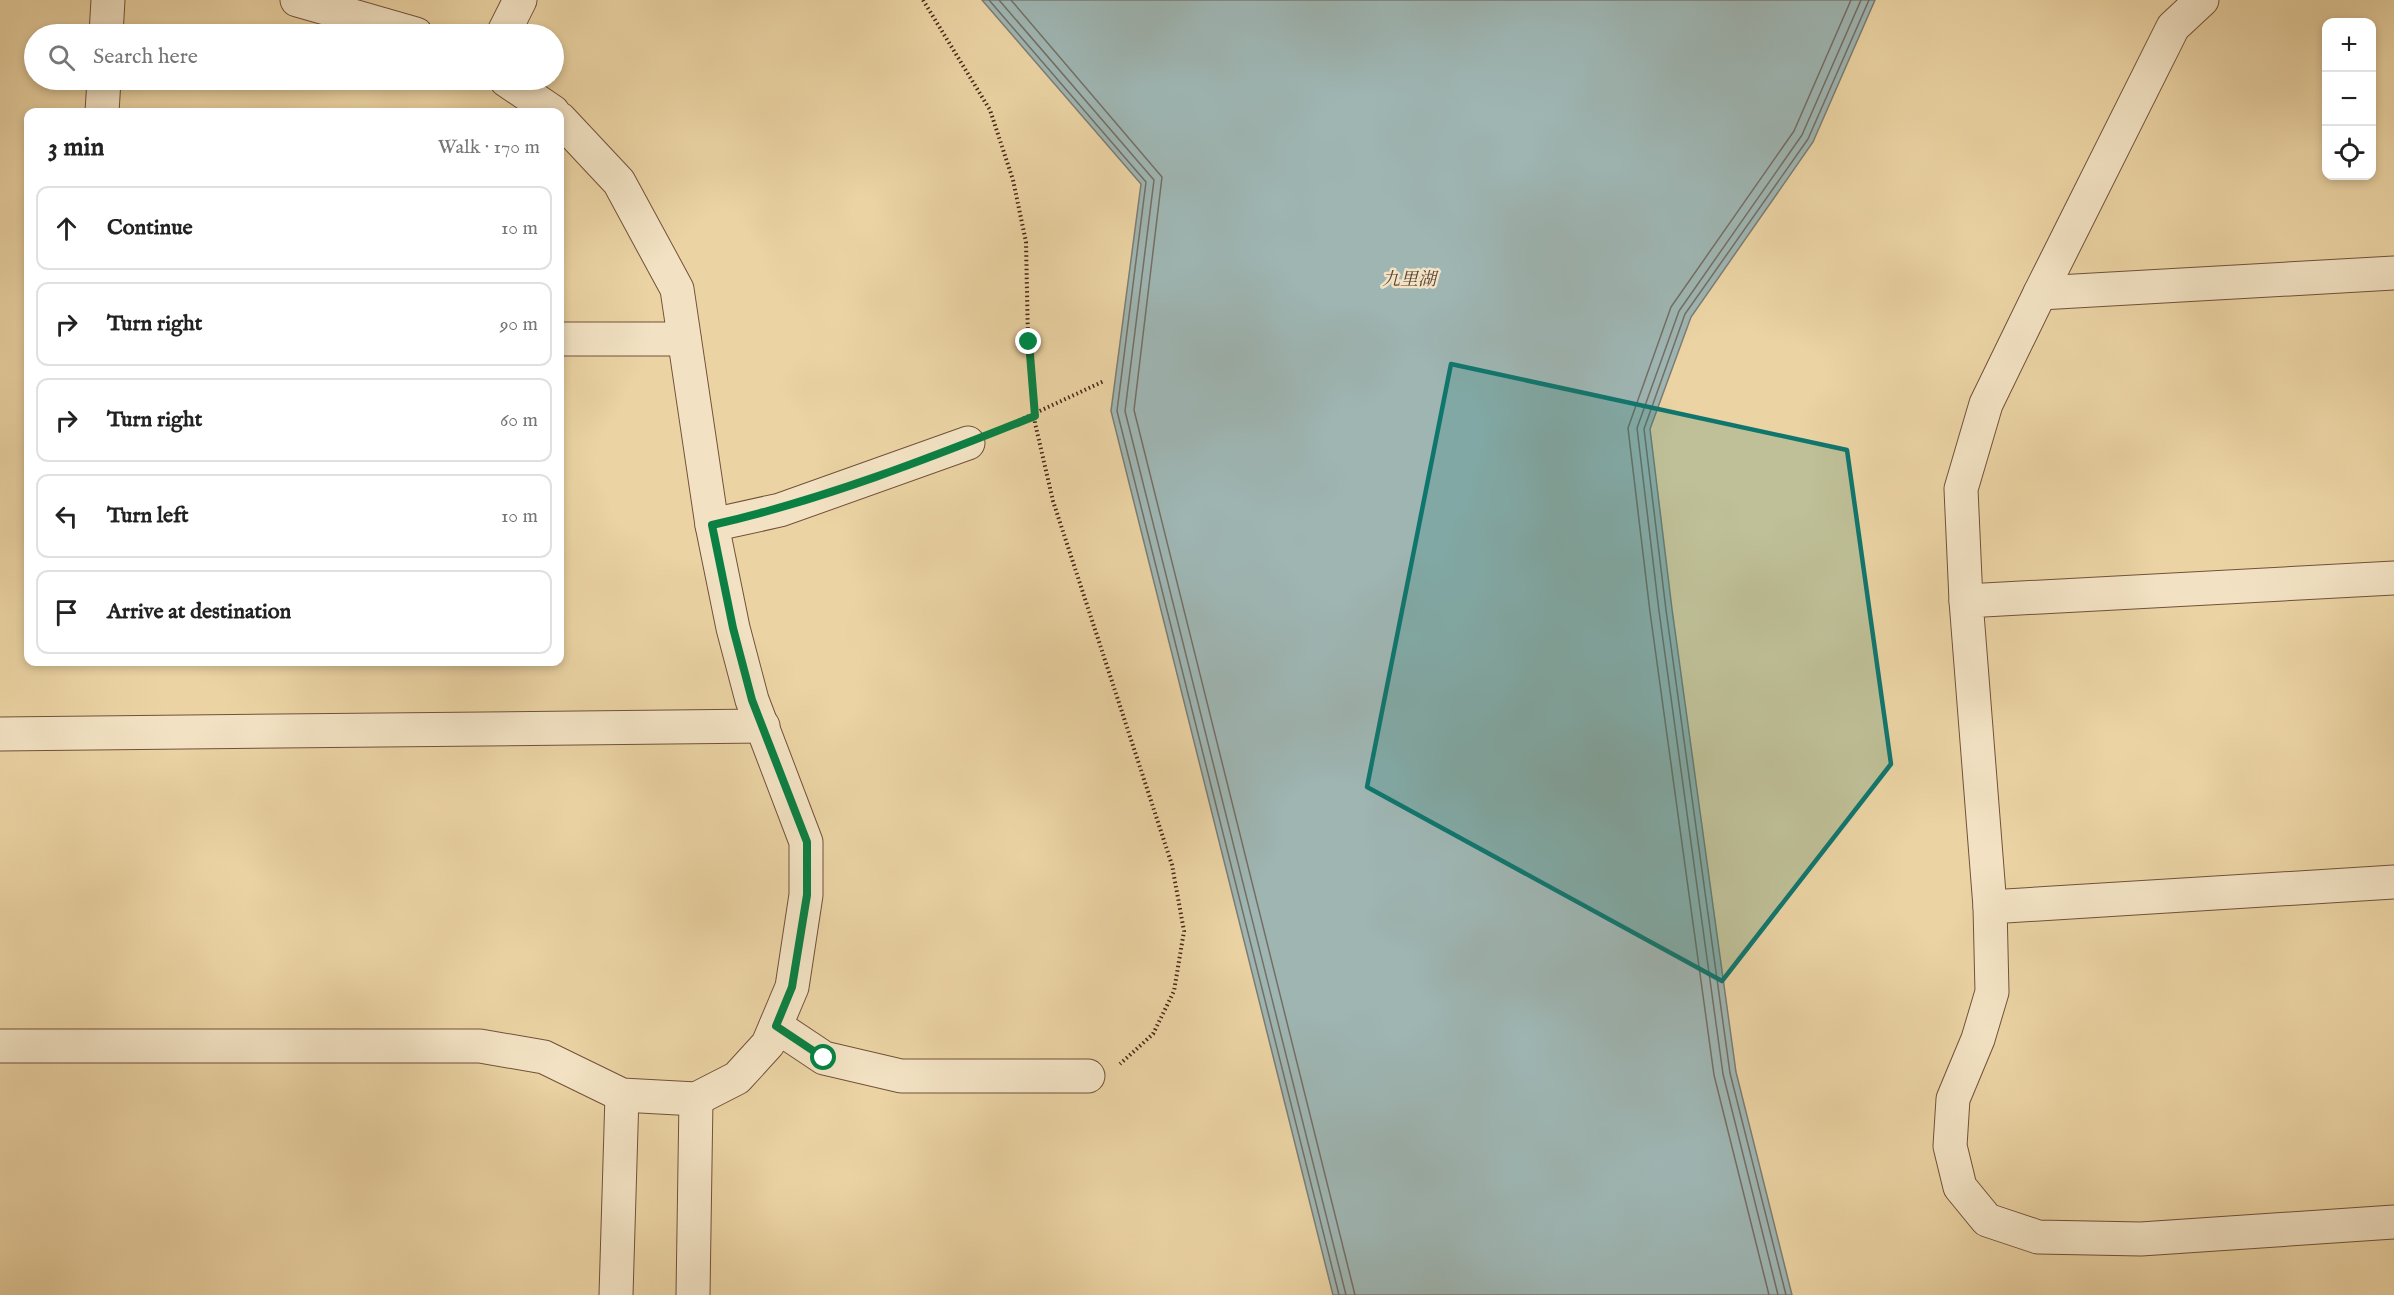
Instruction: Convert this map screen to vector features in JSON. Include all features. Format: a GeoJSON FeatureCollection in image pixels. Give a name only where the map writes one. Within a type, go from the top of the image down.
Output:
{"type":"FeatureCollection","features":[{"type":"Feature","properties":{"kind":"street"},"geometry":{"type":"LineString","coordinates":[[107,24],[108,0]]}},
{"type":"Feature","properties":{"kind":"street"},"geometry":{"type":"LineString","coordinates":[[297,0],[381,24]]}},
{"type":"Feature","properties":{"kind":"street"},"geometry":{"type":"LineString","coordinates":[[508,24],[520,0]]}},
{"type":"Feature","properties":{"kind":"street"},"geometry":{"type":"LineString","coordinates":[[2202,0],[2173,27],[2040,293],[1986,404],[1961,489],[1966,601],[1990,907],[1992,992],[1978,1039],[1953,1099],[1950,1146],[1960,1186],[1987,1220],[2038,1237],[2141,1239],[2394,1222]]}},
{"type":"Feature","properties":{"kind":"street"},"geometry":{"type":"LineString","coordinates":[[102,108],[103,90]]}},
{"type":"Feature","properties":{"kind":"street"},"geometry":{"type":"LineString","coordinates":[[521,90],[547,108]]}},
{"type":"Feature","properties":{"kind":"street"},"geometry":{"type":"LineString","coordinates":[[0,1046],[480,1046],[544,1056],[622,1095],[696,1099],[737,1078],[768,1044],[792,987],[807,895],[807,842],[752,700],[733,628],[712,525],[676,289],[619,182],[564,122]]}},
{"type":"Feature","properties":{"kind":"street"},"geometry":{"type":"LineString","coordinates":[[2040,293],[2394,273]]}},
{"type":"Feature","properties":{"kind":"street"},"geometry":{"type":"LineString","coordinates":[[564,339],[684,339]]}},
{"type":"Feature","properties":{"kind":"street"},"geometry":{"type":"LineString","coordinates":[[712,525],[780,510],[968,443]]}},
{"type":"Feature","properties":{"kind":"street"},"geometry":{"type":"LineString","coordinates":[[1966,601],[2394,578]]}},
{"type":"Feature","properties":{"kind":"street"},"geometry":{"type":"LineString","coordinates":[[0,734],[763,726]]}},
{"type":"Feature","properties":{"kind":"street"},"geometry":{"type":"LineString","coordinates":[[1990,907],[2394,882]]}},
{"type":"Feature","properties":{"kind":"street"},"geometry":{"type":"LineString","coordinates":[[776,1026],[824,1058],[901,1076],[1088,1076]]}},
{"type":"Feature","properties":{"kind":"street"},"geometry":{"type":"LineString","coordinates":[[616,1295],[622,1095]]}},
{"type":"Feature","properties":{"kind":"street"},"geometry":{"type":"LineString","coordinates":[[693,1295],[696,1099]]}},
{"type":"Feature","properties":{"kind":"path"},"geometry":{"type":"LineString","coordinates":[[923,0],[990,110],[1013,180],[1026,242],[1029,342],[1035,416],[1053,501],[1172,865],[1184,931],[1174,992],[1154,1034],[1125,1062],[1088,1076]]}},
{"type":"Feature","properties":{"kind":"path"},"geometry":{"type":"LineString","coordinates":[[968,443],[1035,416],[1104,381]]}},
{"type":"Feature","properties":{"kind":"highlighted area"},"geometry":{"type":"Polygon","coordinates":[[[1451,364],[1847,450],[1891,764],[1722,981],[1367,787],[1451,364]]]}},
{"type":"Feature","properties":{"kind":"water","name":"九里湖"},"geometry":{"type":"Polygon","coordinates":[[[982,0],[1875,0],[1813,142],[1691,317],[1650,429],[1672,609],[1736,1072],[1792,1295],[1333,1295],[1111,411],[1141,184],[982,0]]]}},
{"type":"Feature","properties":{"kind":"route"},"geometry":{"type":"LineString","coordinates":[[824,1058],[776,1026],[792,987],[807,895],[807,842],[752,700],[733,628],[712,525],[780,510],[968,443],[1035,416],[1029,342]]}}]}
